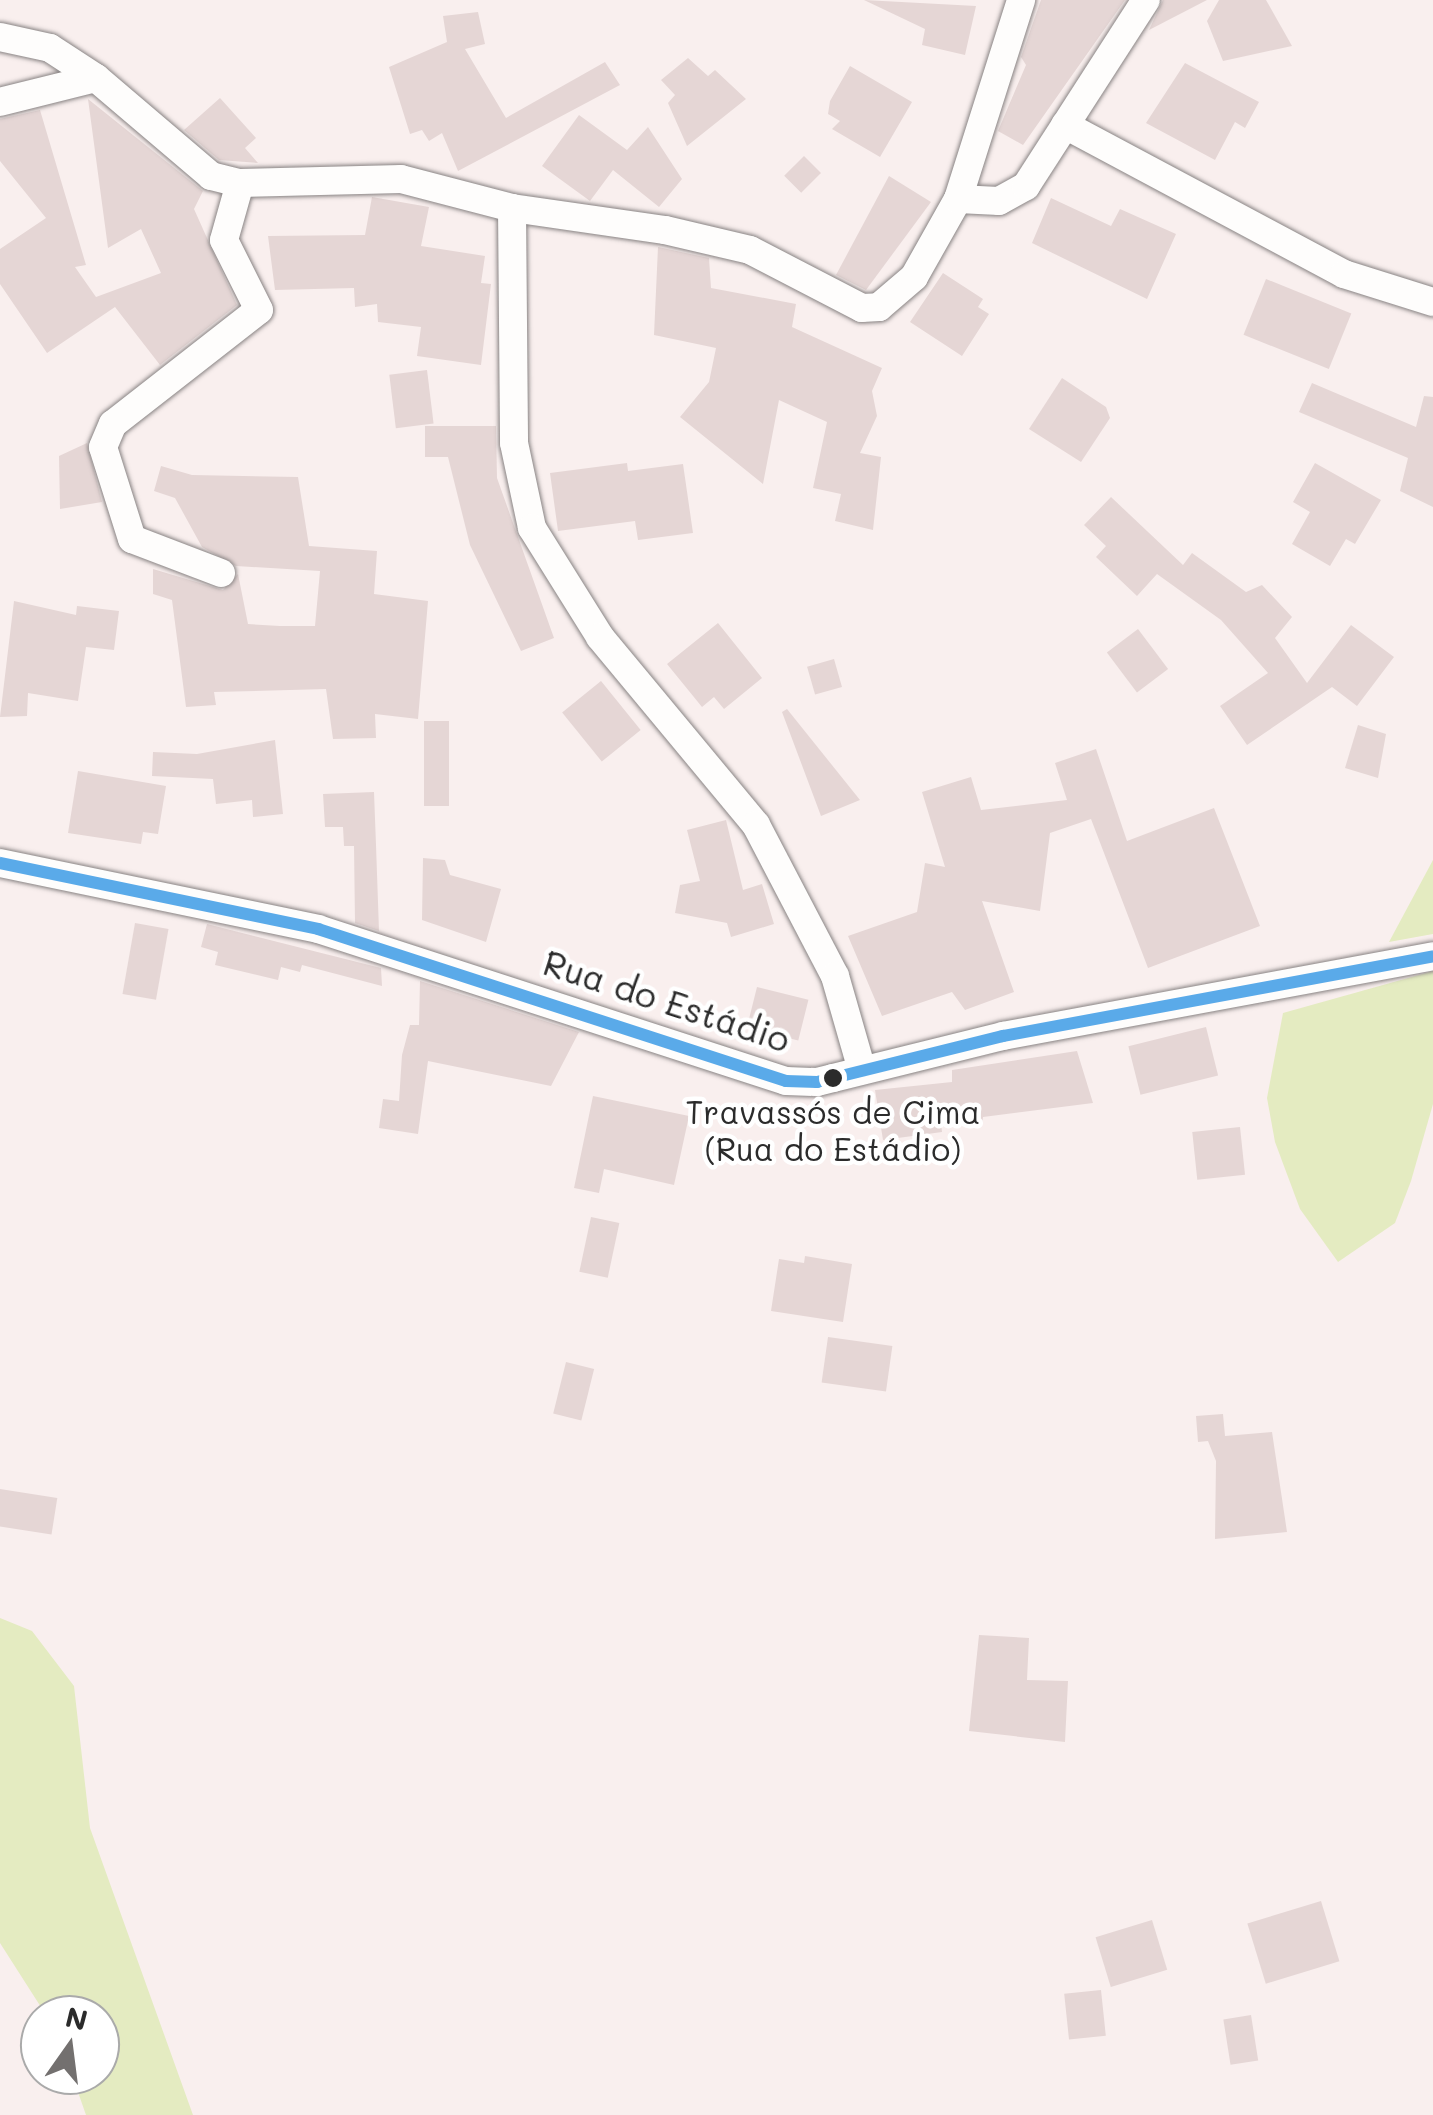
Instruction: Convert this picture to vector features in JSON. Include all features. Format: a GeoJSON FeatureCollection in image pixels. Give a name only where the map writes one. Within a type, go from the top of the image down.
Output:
{"type":"FeatureCollection","features":[{"type":"Feature","properties":{"kind":"street"},"geometry":{"type":"LineString","coordinates":[[0,36],[50,48],[96,78],[211,176],[240,183],[401,179],[512,208],[750,250],[862,308],[879,307],[914,277],[958,199],[1021,0]]}},
{"type":"Feature","properties":{"kind":"street"},"geometry":{"type":"LineString","coordinates":[[958,199],[999,201],[1026,186],[1146,0]]}},
{"type":"Feature","properties":{"kind":"street"},"geometry":{"type":"LineString","coordinates":[[0,102],[96,78]]}},
{"type":"Feature","properties":{"kind":"street"},"geometry":{"type":"LineString","coordinates":[[1066,126],[1344,274],[1433,302]]}},
{"type":"Feature","properties":{"kind":"street"},"geometry":{"type":"LineString","coordinates":[[220,573],[132,539],[102,447],[113,424],[259,310],[224,240],[240,183]]}},
{"type":"Feature","properties":{"kind":"street"},"geometry":{"type":"LineString","coordinates":[[512,208],[514,443],[532,528],[600,638],[756,825],[835,976],[862,1070]]}},
{"type":"Feature","properties":{"kind":"street","name":"Rua do Estádio"},"geometry":{"type":"LineString","coordinates":[[0,864],[318,928],[786,1080],[862,1070],[1003,1036],[1433,956]]}},
{"type":"Feature","properties":{"kind":"green space"},"geometry":{"type":"Polygon","coordinates":[[[1433,860],[1433,934],[1389,942],[1433,860]]]}},
{"type":"Feature","properties":{"kind":"green space"},"geometry":{"type":"Polygon","coordinates":[[[1433,971],[1433,1104],[1411,1181],[1395,1223],[1338,1262],[1300,1209],[1275,1142],[1267,1098],[1283,1013],[1433,971]]]}},
{"type":"Feature","properties":{"kind":"green space"},"geometry":{"type":"Polygon","coordinates":[[[0,1618],[32,1631],[74,1686],[90,1828],[193,2115],[86,2115],[79,2095],[120,2095],[120,1995],[33,1995],[0,1943],[0,1618]]]}},
{"type":"Feature","properties":{"kind":"building"},"geometry":{"type":"Polygon","coordinates":[[[864,0],[976,6],[965,55],[922,45],[925,29],[864,0]]]}},
{"type":"Feature","properties":{"kind":"building"},"geometry":{"type":"Polygon","coordinates":[[[1041,0],[1125,0],[1023,145],[998,131],[1026,65],[1021,57],[1041,0]]]}},
{"type":"Feature","properties":{"kind":"building"},"geometry":{"type":"Polygon","coordinates":[[[1163,0],[1207,0],[1149,30],[1163,0]]]}},
{"type":"Feature","properties":{"kind":"building"},"geometry":{"type":"Polygon","coordinates":[[[1219,0],[1266,0],[1292,46],[1223,61],[1207,21],[1219,0]]]}},
{"type":"Feature","properties":{"kind":"building"},"geometry":{"type":"Polygon","coordinates":[[[478,12],[485,44],[465,49],[506,118],[605,62],[620,85],[458,171],[442,133],[429,141],[422,130],[410,134],[389,67],[447,42],[443,16],[478,12]]]}},
{"type":"Feature","properties":{"kind":"building"},"geometry":{"type":"Polygon","coordinates":[[[688,58],[708,76],[715,70],[746,99],[687,146],[668,103],[675,95],[661,80],[688,58]]]}},
{"type":"Feature","properties":{"kind":"building"},"geometry":{"type":"Polygon","coordinates":[[[1185,63],[1259,102],[1245,128],[1235,122],[1215,160],[1146,123],[1185,63]]]}},
{"type":"Feature","properties":{"kind":"building"},"geometry":{"type":"Polygon","coordinates":[[[850,66],[912,102],[880,157],[832,129],[840,121],[828,114],[830,101],[850,66]]]}},
{"type":"Feature","properties":{"kind":"building"},"geometry":{"type":"Polygon","coordinates":[[[220,98],[256,138],[245,148],[258,163],[219,160],[184,130],[220,98]]]}},
{"type":"Feature","properties":{"kind":"building"},"geometry":{"type":"Polygon","coordinates":[[[88,99],[203,191],[194,209],[237,305],[160,365],[115,307],[47,353],[0,284],[0,249],[46,218],[0,161],[0,119],[40,110],[86,265],[75,267],[96,297],[161,273],[141,229],[108,248],[88,99]]]}},
{"type":"Feature","properties":{"kind":"building"},"geometry":{"type":"Polygon","coordinates":[[[579,115],[627,150],[648,127],[682,179],[659,207],[613,170],[590,201],[542,166],[579,115]]]}},
{"type":"Feature","properties":{"kind":"building"},"geometry":{"type":"Polygon","coordinates":[[[804,156],[821,173],[801,193],[784,176],[804,156]]]}},
{"type":"Feature","properties":{"kind":"building"},"geometry":{"type":"Polygon","coordinates":[[[889,176],[931,202],[866,290],[836,275],[889,176]]]}},
{"type":"Feature","properties":{"kind":"building"},"geometry":{"type":"Polygon","coordinates":[[[372,197],[429,207],[421,246],[485,256],[481,283],[491,284],[481,365],[417,356],[421,327],[378,322],[377,304],[355,307],[354,288],[275,290],[268,236],[365,235],[372,197]]]}},
{"type":"Feature","properties":{"kind":"building"},"geometry":{"type":"Polygon","coordinates":[[[1051,198],[1111,226],[1120,209],[1176,234],[1147,299],[1032,243],[1051,198]]]}},
{"type":"Feature","properties":{"kind":"building"},"geometry":{"type":"Polygon","coordinates":[[[658,247],[709,258],[711,288],[796,304],[792,327],[882,368],[872,391],[877,416],[860,453],[881,457],[873,530],[835,521],[841,494],[813,488],[827,422],[779,400],[763,484],[680,417],[709,382],[716,348],[654,335],[658,247]]]}},
{"type":"Feature","properties":{"kind":"building"},"geometry":{"type":"Polygon","coordinates":[[[943,273],[983,299],[978,307],[989,314],[962,356],[910,322],[943,273]]]}},
{"type":"Feature","properties":{"kind":"building"},"geometry":{"type":"Polygon","coordinates":[[[1266,279],[1351,313],[1329,369],[1244,335],[1266,279]]]}},
{"type":"Feature","properties":{"kind":"building"},"geometry":{"type":"Polygon","coordinates":[[[427,370],[434,424],[396,428],[389,375],[427,370]]]}},
{"type":"Feature","properties":{"kind":"building"},"geometry":{"type":"Polygon","coordinates":[[[1062,378],[1106,407],[1110,418],[1081,462],[1029,429],[1062,378]]]}},
{"type":"Feature","properties":{"kind":"building"},"geometry":{"type":"Polygon","coordinates":[[[1312,383],[1416,427],[1424,396],[1433,397],[1433,507],[1400,491],[1408,458],[1299,412],[1312,383]]]}},
{"type":"Feature","properties":{"kind":"building"},"geometry":{"type":"Polygon","coordinates":[[[425,426],[496,426],[497,478],[554,638],[521,651],[470,545],[448,457],[425,457],[425,426]]]}},
{"type":"Feature","properties":{"kind":"building"},"geometry":{"type":"Polygon","coordinates":[[[87,443],[102,502],[60,509],[59,456],[87,443]]]}},
{"type":"Feature","properties":{"kind":"building"},"geometry":{"type":"Polygon","coordinates":[[[627,463],[628,471],[683,464],[693,533],[638,540],[635,521],[558,531],[550,473],[627,463]]]}},
{"type":"Feature","properties":{"kind":"building"},"geometry":{"type":"Polygon","coordinates":[[[1315,463],[1381,500],[1355,544],[1346,539],[1330,566],[1292,544],[1310,512],[1293,502],[1315,463]]]}},
{"type":"Feature","properties":{"kind":"building"},"geometry":{"type":"Polygon","coordinates":[[[161,466],[192,475],[298,477],[309,546],[377,551],[374,594],[428,601],[418,719],[375,714],[376,738],[333,739],[326,689],[214,692],[216,705],[186,707],[172,600],[153,594],[153,569],[223,590],[238,574],[248,624],[280,626],[315,626],[320,571],[236,566],[202,547],[175,498],[154,491],[161,466]]]}},
{"type":"Feature","properties":{"kind":"building"},"geometry":{"type":"Polygon","coordinates":[[[1111,497],[1183,565],[1192,553],[1246,592],[1262,585],[1292,617],[1275,638],[1307,683],[1351,625],[1394,657],[1357,706],[1332,687],[1247,745],[1220,706],[1268,673],[1221,620],[1157,574],[1137,596],[1096,557],[1106,546],[1084,525],[1111,497]]]}},
{"type":"Feature","properties":{"kind":"building"},"geometry":{"type":"Polygon","coordinates":[[[14,601],[76,615],[77,606],[119,611],[114,650],[86,647],[78,701],[28,693],[27,716],[0,717],[14,601]]]}},
{"type":"Feature","properties":{"kind":"building"},"geometry":{"type":"Polygon","coordinates":[[[718,623],[762,678],[724,709],[714,697],[702,707],[667,664],[718,623]]]}},
{"type":"Feature","properties":{"kind":"building"},"geometry":{"type":"Polygon","coordinates":[[[1138,629],[1168,669],[1137,692],[1107,652],[1138,629]]]}},
{"type":"Feature","properties":{"kind":"building"},"geometry":{"type":"Polygon","coordinates":[[[834,659],[842,687],[815,695],[807,667],[834,659]]]}},
{"type":"Feature","properties":{"kind":"building"},"geometry":{"type":"Polygon","coordinates":[[[601,681],[641,730],[602,761],[562,712],[601,681]]]}},
{"type":"Feature","properties":{"kind":"building"},"geometry":{"type":"Polygon","coordinates":[[[787,709],[860,800],[821,816],[782,712],[787,709]]]}},
{"type":"Feature","properties":{"kind":"building"},"geometry":{"type":"Polygon","coordinates":[[[424,721],[449,721],[449,806],[424,806],[424,721]]]}},
{"type":"Feature","properties":{"kind":"building"},"geometry":{"type":"Polygon","coordinates":[[[1358,725],[1386,734],[1378,778],[1345,768],[1358,725]]]}},
{"type":"Feature","properties":{"kind":"building"},"geometry":{"type":"Polygon","coordinates":[[[275,740],[283,814],[253,817],[252,800],[216,804],[213,779],[152,776],[153,752],[197,754],[275,740]]]}},
{"type":"Feature","properties":{"kind":"building"},"geometry":{"type":"Polygon","coordinates":[[[1096,749],[1127,841],[1214,808],[1260,926],[1148,968],[1091,819],[1050,833],[1040,911],[982,901],[1014,992],[965,1010],[952,992],[882,1016],[848,936],[917,912],[925,863],[945,867],[922,792],[971,777],[981,810],[1067,800],[1055,763],[1096,749]]]}},
{"type":"Feature","properties":{"kind":"building"},"geometry":{"type":"Polygon","coordinates":[[[78,771],[166,786],[158,834],[143,832],[141,844],[68,833],[78,771]]]}},
{"type":"Feature","properties":{"kind":"building"},"geometry":{"type":"Polygon","coordinates":[[[374,792],[379,931],[355,923],[354,846],[344,846],[343,827],[325,827],[323,794],[374,792]]]}},
{"type":"Feature","properties":{"kind":"building"},"geometry":{"type":"Polygon","coordinates":[[[726,820],[743,890],[762,884],[774,924],[731,937],[727,923],[675,913],[680,885],[700,881],[687,830],[726,820]]]}},
{"type":"Feature","properties":{"kind":"building"},"geometry":{"type":"Polygon","coordinates":[[[423,858],[445,860],[450,875],[501,889],[486,942],[422,920],[423,858]]]}},
{"type":"Feature","properties":{"kind":"building"},"geometry":{"type":"Polygon","coordinates":[[[135,923],[168,929],[156,1000],[122,994],[135,923]]]}},
{"type":"Feature","properties":{"kind":"building"},"geometry":{"type":"Polygon","coordinates":[[[207,924],[381,968],[382,986],[302,965],[300,972],[281,967],[278,980],[215,965],[218,952],[201,947],[207,924]]]}},
{"type":"Feature","properties":{"kind":"building"},"geometry":{"type":"Polygon","coordinates":[[[420,981],[579,1032],[551,1086],[428,1061],[418,1134],[379,1128],[383,1099],[399,1101],[402,1055],[410,1025],[419,1025],[420,981]]]}},
{"type":"Feature","properties":{"kind":"building"},"geometry":{"type":"Polygon","coordinates":[[[757,987],[808,1000],[798,1041],[747,1028],[757,987]]]}},
{"type":"Feature","properties":{"kind":"building"},"geometry":{"type":"Polygon","coordinates":[[[1206,1027],[1218,1076],[1140,1095],[1128,1046],[1206,1027]]]}},
{"type":"Feature","properties":{"kind":"building"},"geometry":{"type":"Polygon","coordinates":[[[1077,1051],[1093,1103],[983,1117],[982,1125],[941,1123],[942,1132],[883,1140],[875,1090],[952,1082],[952,1070],[1077,1051]]]}},
{"type":"Feature","properties":{"kind":"building"},"geometry":{"type":"Polygon","coordinates":[[[593,1096],[689,1116],[674,1185],[604,1169],[599,1193],[574,1188],[593,1096]]]}},
{"type":"Feature","properties":{"kind":"building"},"geometry":{"type":"Polygon","coordinates":[[[1240,1127],[1245,1175],[1197,1180],[1192,1132],[1240,1127]]]}},
{"type":"Feature","properties":{"kind":"building"},"geometry":{"type":"Polygon","coordinates":[[[591,1217],[619,1223],[608,1278],[579,1272],[591,1217]]]}},
{"type":"Feature","properties":{"kind":"building"},"geometry":{"type":"Polygon","coordinates":[[[805,1256],[852,1264],[843,1322],[771,1311],[779,1259],[804,1263],[805,1256]]]}},
{"type":"Feature","properties":{"kind":"building"},"geometry":{"type":"Polygon","coordinates":[[[828,1337],[892,1346],[886,1392],[822,1383],[828,1337]]]}},
{"type":"Feature","properties":{"kind":"building"},"geometry":{"type":"Polygon","coordinates":[[[566,1362],[594,1369],[581,1420],[553,1413],[566,1362]]]}},
{"type":"Feature","properties":{"kind":"building"},"geometry":{"type":"Polygon","coordinates":[[[1223,1414],[1225,1436],[1272,1432],[1287,1532],[1215,1539],[1216,1461],[1208,1441],[1198,1442],[1196,1416],[1223,1414]]]}},
{"type":"Feature","properties":{"kind":"building"},"geometry":{"type":"Polygon","coordinates":[[[0,1489],[57,1498],[51,1535],[0,1526],[0,1489]]]}},
{"type":"Feature","properties":{"kind":"building"},"geometry":{"type":"Polygon","coordinates":[[[979,1635],[1029,1638],[1027,1680],[1068,1681],[1065,1742],[969,1731],[979,1635]]]}},
{"type":"Feature","properties":{"kind":"building"},"geometry":{"type":"Polygon","coordinates":[[[1321,1901],[1339,1961],[1266,1984],[1247,1924],[1321,1901]]]}},
{"type":"Feature","properties":{"kind":"building"},"geometry":{"type":"Polygon","coordinates":[[[1152,1920],[1167,1970],[1111,1987],[1096,1937],[1152,1920]]]}},
{"type":"Feature","properties":{"kind":"building"},"geometry":{"type":"Polygon","coordinates":[[[1101,1990],[1106,2036],[1069,2040],[1064,1994],[1101,1990]]]}},
{"type":"Feature","properties":{"kind":"building"},"geometry":{"type":"Polygon","coordinates":[[[1251,2015],[1258,2060],[1231,2065],[1223,2019],[1251,2015]]]}},
{"type":"Feature","properties":{"kind":"transit line"},"geometry":{"type":"LineString","coordinates":[[0,863],[318,929],[786,1081],[817,1082],[1003,1036],[1433,956]]}},
{"type":"Feature","properties":{"kind":"place","name":"Travassós de Cima (Rua do Estádio)"},"geometry":{"type":"Point","coordinates":[833,1078]}}]}
